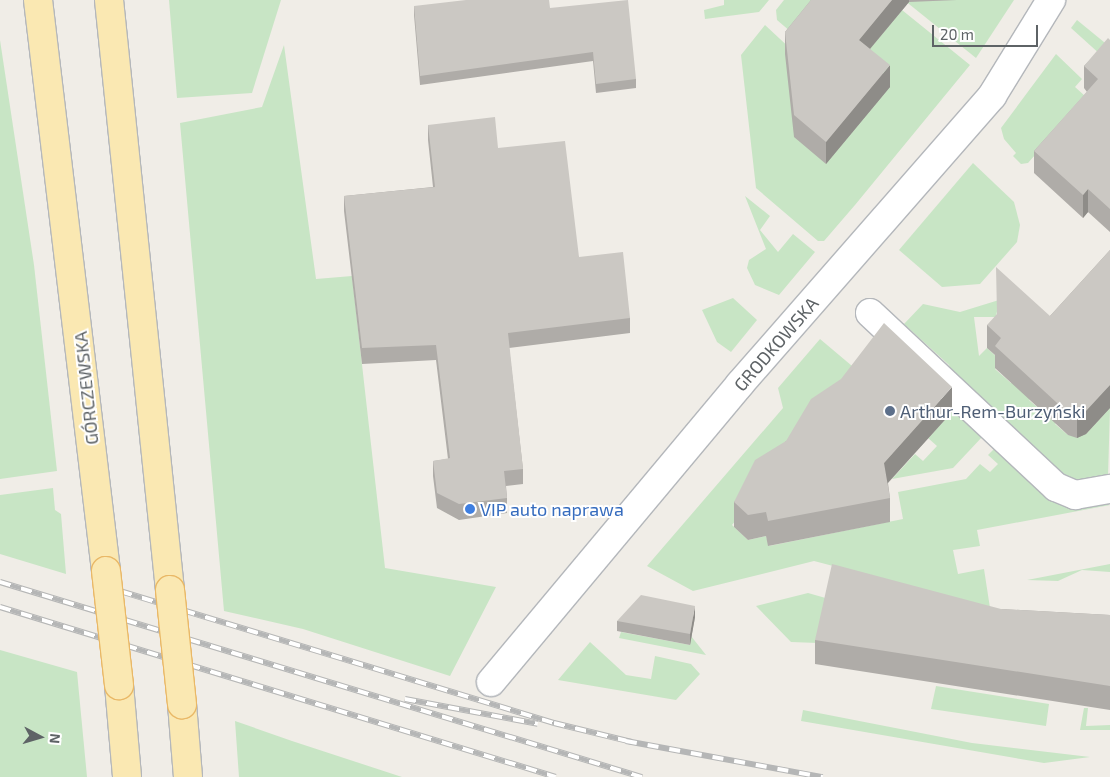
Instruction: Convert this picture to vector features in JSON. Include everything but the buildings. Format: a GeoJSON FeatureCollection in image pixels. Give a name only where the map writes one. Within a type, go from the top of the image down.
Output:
{"type":"FeatureCollection","features":[{"type":"Feature","properties":{"kind":"main road","name":"GÓRCZEWSKA"},"geometry":{"type":"LineString","coordinates":[[38,0],[106,571],[127,777]]}},
{"type":"Feature","properties":{"kind":"main road"},"geometry":{"type":"LineString","coordinates":[[109,0],[188,777]]}},
{"type":"Feature","properties":{"kind":"street","name":"GRODKOWSKA"},"geometry":{"type":"LineString","coordinates":[[491,682],[747,377],[992,96],[1051,0]]}},
{"type":"Feature","properties":{"kind":"street"},"geometry":{"type":"LineString","coordinates":[[870,313],[1056,487],[1075,494],[1110,489]]}},
{"type":"Feature","properties":{"kind":"green space"},"geometry":{"type":"Polygon","coordinates":[[[169,0],[281,0],[252,93],[177,98],[169,0]]]}},
{"type":"Feature","properties":{"kind":"green space"},"geometry":{"type":"Polygon","coordinates":[[[724,0],[769,0],[759,12],[705,19],[704,10],[724,5],[724,0]]]}},
{"type":"Feature","properties":{"kind":"green space"},"geometry":{"type":"Polygon","coordinates":[[[784,0],[830,0],[798,38],[777,20],[776,10],[784,0]]]}},
{"type":"Feature","properties":{"kind":"green space"},"geometry":{"type":"Polygon","coordinates":[[[904,0],[1014,0],[976,58],[904,0]]]}},
{"type":"Feature","properties":{"kind":"green space"},"geometry":{"type":"Polygon","coordinates":[[[902,10],[970,65],[824,241],[818,241],[756,188],[741,55],[765,25],[794,52],[859,62],[902,10]]]}},
{"type":"Feature","properties":{"kind":"green space"},"geometry":{"type":"Polygon","coordinates":[[[1077,20],[1110,47],[1102,56],[1071,28],[1077,20]]]}},
{"type":"Feature","properties":{"kind":"green space"},"geometry":{"type":"Polygon","coordinates":[[[0,40],[34,265],[57,471],[0,479],[0,40]]]}},
{"type":"Feature","properties":{"kind":"green space"},"geometry":{"type":"Polygon","coordinates":[[[284,45],[316,279],[352,276],[385,568],[496,587],[450,676],[303,629],[224,611],[180,123],[262,107],[284,45]]]}},
{"type":"Feature","properties":{"kind":"green space"},"geometry":{"type":"Polygon","coordinates":[[[1056,54],[1082,79],[1075,87],[1095,105],[1055,132],[1028,163],[1021,164],[1013,156],[1016,153],[1004,139],[1001,128],[1056,54]]]}},
{"type":"Feature","properties":{"kind":"green space"},"geometry":{"type":"Polygon","coordinates":[[[973,163],[1014,202],[1020,225],[1017,242],[980,284],[942,287],[899,250],[973,163]]]}},
{"type":"Feature","properties":{"kind":"green space"},"geometry":{"type":"Polygon","coordinates":[[[745,196],[770,216],[760,230],[778,252],[793,234],[815,252],[779,295],[755,285],[747,268],[749,260],[766,249],[745,196]]]}},
{"type":"Feature","properties":{"kind":"green space"},"geometry":{"type":"Polygon","coordinates":[[[733,298],[757,320],[731,352],[717,342],[702,310],[733,298]]]}},
{"type":"Feature","properties":{"kind":"green space"},"geometry":{"type":"Polygon","coordinates":[[[999,300],[996,317],[974,317],[979,356],[987,348],[1001,361],[995,369],[1011,383],[1018,376],[1036,391],[1029,400],[1045,414],[1062,416],[1055,424],[1068,435],[1086,434],[1110,408],[1108,477],[1070,482],[952,378],[949,365],[904,324],[923,304],[960,312],[999,300]]]}},
{"type":"Feature","properties":{"kind":"green space"},"geometry":{"type":"Polygon","coordinates":[[[820,339],[858,371],[732,525],[748,540],[766,536],[769,546],[903,519],[898,492],[966,479],[980,464],[990,472],[998,464],[988,455],[996,447],[1110,505],[977,530],[980,546],[953,550],[958,574],[984,569],[990,607],[814,561],[693,591],[647,566],[783,408],[778,388],[820,339]]]}},
{"type":"Feature","properties":{"kind":"green space"},"geometry":{"type":"Polygon","coordinates":[[[954,410],[983,436],[953,468],[892,479],[915,454],[923,461],[937,446],[928,438],[954,410]]]}},
{"type":"Feature","properties":{"kind":"green space"},"geometry":{"type":"Polygon","coordinates":[[[53,488],[55,510],[61,514],[66,574],[0,554],[0,495],[53,488]]]}},
{"type":"Feature","properties":{"kind":"green space"},"geometry":{"type":"Polygon","coordinates":[[[1110,564],[1110,572],[1082,570],[1058,581],[1027,580],[1110,564]]]}},
{"type":"Feature","properties":{"kind":"green space"},"geometry":{"type":"Polygon","coordinates":[[[808,593],[829,599],[818,643],[791,642],[756,606],[808,593]]]}},
{"type":"Feature","properties":{"kind":"green space"},"geometry":{"type":"Polygon","coordinates":[[[990,607],[1110,639],[990,608],[990,607]]]}},
{"type":"Feature","properties":{"kind":"green space"},"geometry":{"type":"Polygon","coordinates":[[[621,632],[690,645],[691,636],[706,655],[619,638],[621,632]]]}},
{"type":"Feature","properties":{"kind":"green space"},"geometry":{"type":"Polygon","coordinates":[[[590,642],[626,675],[651,679],[655,656],[691,664],[700,674],[676,700],[558,680],[590,642]]]}},
{"type":"Feature","properties":{"kind":"green space"},"geometry":{"type":"Polygon","coordinates":[[[0,650],[77,672],[87,777],[0,777],[0,650]]]}},
{"type":"Feature","properties":{"kind":"green space"},"geometry":{"type":"Polygon","coordinates":[[[936,686],[1049,704],[1046,726],[931,709],[936,686]]]}},
{"type":"Feature","properties":{"kind":"green space"},"geometry":{"type":"Polygon","coordinates":[[[1084,708],[1088,708],[1086,726],[1110,725],[1110,730],[1080,730],[1084,708]]]}},
{"type":"Feature","properties":{"kind":"green space"},"geometry":{"type":"Polygon","coordinates":[[[803,710],[972,743],[1090,757],[1044,763],[801,721],[803,710]]]}},
{"type":"Feature","properties":{"kind":"green space"},"geometry":{"type":"Polygon","coordinates":[[[235,721],[292,741],[402,777],[239,777],[235,721]]]}},
{"type":"Feature","properties":{"kind":"railway"},"geometry":{"type":"LineString","coordinates":[[0,582],[642,777]]}},
{"type":"Feature","properties":{"kind":"railway"},"geometry":{"type":"LineString","coordinates":[[100,585],[554,723],[632,742]]}},
{"type":"Feature","properties":{"kind":"railway"},"geometry":{"type":"LineString","coordinates":[[0,607],[556,777]]}},
{"type":"Feature","properties":{"kind":"railway"},"geometry":{"type":"LineString","coordinates":[[405,699],[538,724]]}},
{"type":"Feature","properties":{"kind":"railway"},"geometry":{"type":"LineString","coordinates":[[626,741],[823,777]]}},
{"type":"Feature","properties":{"kind":"place","name":"Arthur-Rem-Burzyński"},"geometry":{"type":"Point","coordinates":[890,411]}},
{"type":"Feature","properties":{"kind":"place","name":"VIP auto naprawa"},"geometry":{"type":"Point","coordinates":[470,509]}}]}
